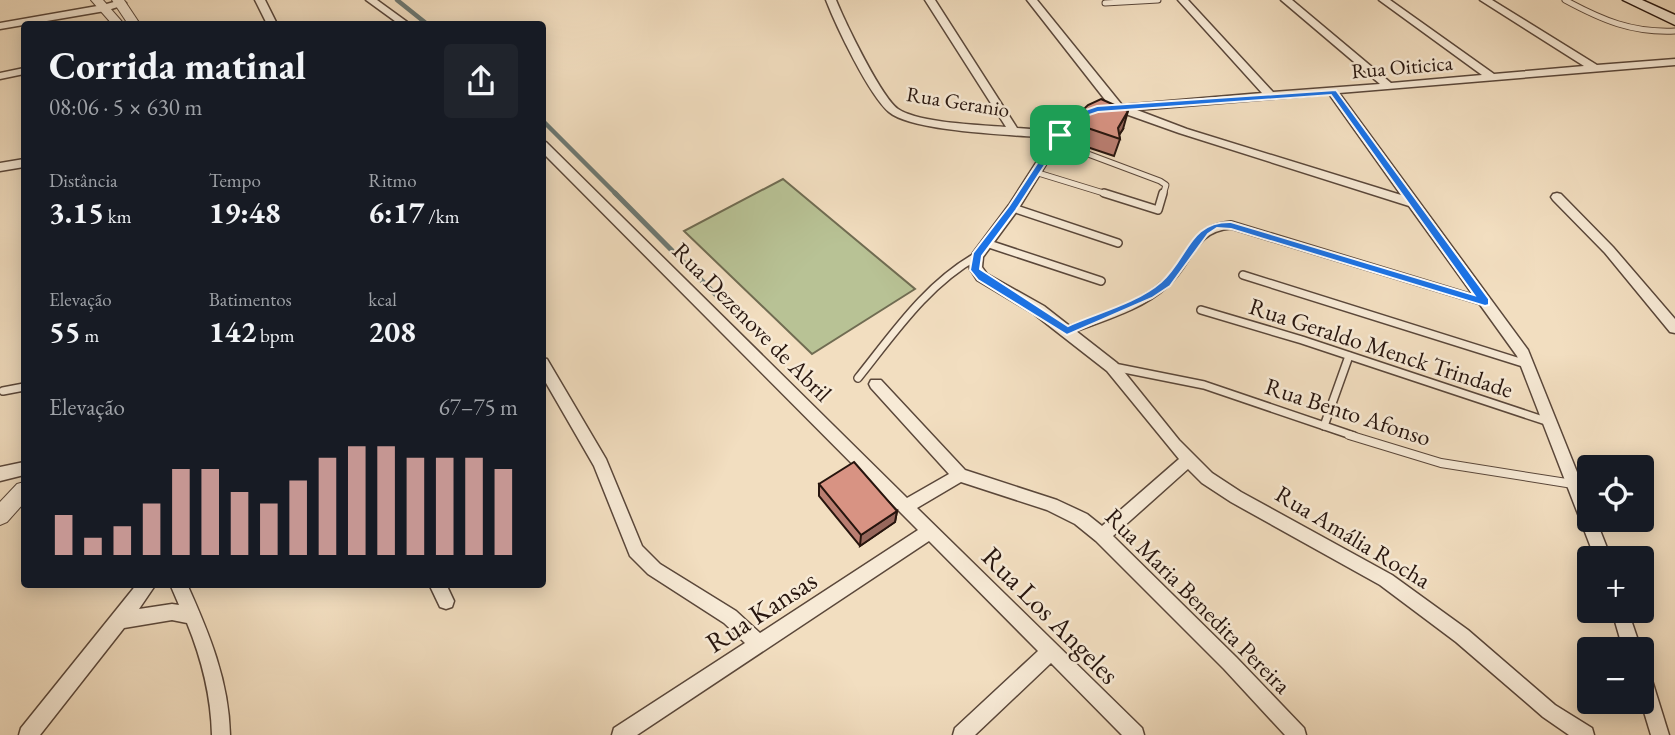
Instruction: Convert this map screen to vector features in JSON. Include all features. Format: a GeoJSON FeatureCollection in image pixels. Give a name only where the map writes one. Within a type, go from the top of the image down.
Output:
{"type":"FeatureCollection","features":[{"type":"Feature","properties":{"kind":"main road"},"geometry":{"type":"LineString","coordinates":[[1630,0],[1674,22]]}},
{"type":"Feature","properties":{"kind":"street"},"geometry":{"type":"LineString","coordinates":[[260,0],[270,21]]}},
{"type":"Feature","properties":{"kind":"street"},"geometry":{"type":"LineString","coordinates":[[371,0],[401,21]]}},
{"type":"Feature","properties":{"kind":"street","name":"Rua Geranio"},"geometry":{"type":"LineString","coordinates":[[831,0],[890,109],[909,117],[931,121],[1013,130],[1058,139]]}},
{"type":"Feature","properties":{"kind":"street"},"geometry":{"type":"LineString","coordinates":[[930,0],[1013,130]]}},
{"type":"Feature","properties":{"kind":"street"},"geometry":{"type":"LineString","coordinates":[[1032,0],[1117,107],[1183,131],[1414,203]]}},
{"type":"Feature","properties":{"kind":"street"},"geometry":{"type":"LineString","coordinates":[[1183,0],[1271,97]]}},
{"type":"Feature","properties":{"kind":"street"},"geometry":{"type":"LineString","coordinates":[[1286,0],[1389,86]]}},
{"type":"Feature","properties":{"kind":"street"},"geometry":{"type":"LineString","coordinates":[[1384,0],[1493,78]]}},
{"type":"Feature","properties":{"kind":"street"},"geometry":{"type":"LineString","coordinates":[[1485,0],[1594,68]]}},
{"type":"Feature","properties":{"kind":"street"},"geometry":{"type":"LineString","coordinates":[[23,21],[120,1],[132,21]]}},
{"type":"Feature","properties":{"kind":"street"},"geometry":{"type":"LineString","coordinates":[[101,4],[115,21]]}},
{"type":"Feature","properties":{"kind":"street"},"geometry":{"type":"LineString","coordinates":[[0,26],[21,21]]}},
{"type":"Feature","properties":{"kind":"street","name":"Rua Oiticica"},"geometry":{"type":"LineString","coordinates":[[977,256],[1013,208],[1058,139],[1080,115],[1117,107],[1333,92],[1675,62]]}},
{"type":"Feature","properties":{"kind":"street"},"geometry":{"type":"LineString","coordinates":[[0,76],[21,72]]}},
{"type":"Feature","properties":{"kind":"street"},"geometry":{"type":"LineString","coordinates":[[1333,92],[1523,354],[1597,546]]}},
{"type":"Feature","properties":{"kind":"street","name":"Rua Dezenove de Abril"},"geometry":{"type":"LineString","coordinates":[[546,149],[930,531]]}},
{"type":"Feature","properties":{"kind":"street"},"geometry":{"type":"LineString","coordinates":[[0,167],[21,164]]}},
{"type":"Feature","properties":{"kind":"street"},"geometry":{"type":"LineString","coordinates":[[1557,197],[1609,250],[1675,328]]}},
{"type":"Feature","properties":{"kind":"street","name":"Rua Amália Rocha"},"geometry":{"type":"LineString","coordinates":[[977,256],[975,270],[982,277],[1067,331],[1112,367],[1188,460],[1207,478],[1236,497],[1386,580],[1462,636],[1549,711],[1585,735]]}},
{"type":"Feature","properties":{"kind":"street"},"geometry":{"type":"LineString","coordinates":[[546,370],[601,464],[636,551],[654,569],[730,617],[759,645]]}},
{"type":"Feature","properties":{"kind":"street"},"geometry":{"type":"LineString","coordinates":[[876,384],[960,475],[905,507]]}},
{"type":"Feature","properties":{"kind":"street"},"geometry":{"type":"LineString","coordinates":[[1102,536],[1188,460]]}},
{"type":"Feature","properties":{"kind":"street"},"geometry":{"type":"LineString","coordinates":[[0,474],[21,470]]}},
{"type":"Feature","properties":{"kind":"street","name":"Rua Maria Benedita Pereira"},"geometry":{"type":"LineString","coordinates":[[960,475],[1051,505],[1081,519],[1102,536],[1230,663],[1297,735]]}},
{"type":"Feature","properties":{"kind":"street"},"geometry":{"type":"LineString","coordinates":[[0,516],[21,493]]}},
{"type":"Feature","properties":{"kind":"street","name":"Rua Kansas"},"geometry":{"type":"LineString","coordinates":[[621,735],[930,531]]}},
{"type":"Feature","properties":{"kind":"street","name":"Rua Los Angeles"},"geometry":{"type":"LineString","coordinates":[[930,531],[1135,735]]}},
{"type":"Feature","properties":{"kind":"street"},"geometry":{"type":"LineString","coordinates":[[27,735],[145,588]]}},
{"type":"Feature","properties":{"kind":"street"},"geometry":{"type":"LineString","coordinates":[[180,588],[217,682],[221,704],[221,735]]}},
{"type":"Feature","properties":{"kind":"street"},"geometry":{"type":"LineString","coordinates":[[440,588],[446,601]]}},
{"type":"Feature","properties":{"kind":"street"},"geometry":{"type":"LineString","coordinates":[[120,620],[172,612],[192,616]]}},
{"type":"Feature","properties":{"kind":"street"},"geometry":{"type":"LineString","coordinates":[[962,735],[1050,652]]}},
{"type":"Feature","properties":{"kind":"street"},"geometry":{"type":"LineString","coordinates":[[1653,714],[1660,735]]}},
{"type":"Feature","properties":{"kind":"lane"},"geometry":{"type":"LineString","coordinates":[[1104,4],[1158,0]]}},
{"type":"Feature","properties":{"kind":"lane"},"geometry":{"type":"LineString","coordinates":[[1566,0],[1616,28],[1639,32],[1674,22]]}},
{"type":"Feature","properties":{"kind":"lane"},"geometry":{"type":"LineString","coordinates":[[1035,172],[1158,210],[1166,185],[1058,139]]}},
{"type":"Feature","properties":{"kind":"lane"},"geometry":{"type":"LineString","coordinates":[[1013,208],[1118,243]]}},
{"type":"Feature","properties":{"kind":"lane"},"geometry":{"type":"LineString","coordinates":[[1067,331],[1149,295],[1166,284],[1205,231],[1215,225],[1231,225],[1485,302]]}},
{"type":"Feature","properties":{"kind":"lane"},"geometry":{"type":"LineString","coordinates":[[986,243],[1101,281]]}},
{"type":"Feature","properties":{"kind":"lane"},"geometry":{"type":"LineString","coordinates":[[858,378],[929,292],[961,263],[977,256]]}},
{"type":"Feature","properties":{"kind":"lane"},"geometry":{"type":"LineString","coordinates":[[1243,275],[1527,364]]}},
{"type":"Feature","properties":{"kind":"lane","name":"Rua Geraldo Menck Trindade"},"geometry":{"type":"LineString","coordinates":[[1201,310],[1549,422]]}},
{"type":"Feature","properties":{"kind":"lane"},"geometry":{"type":"LineString","coordinates":[[1324,426],[1349,356]]}},
{"type":"Feature","properties":{"kind":"lane","name":"Rua Bento Afonso"},"geometry":{"type":"LineString","coordinates":[[1112,367],[1204,385],[1441,463],[1574,484]]}},
{"type":"Feature","properties":{"kind":"lane"},"geometry":{"type":"LineString","coordinates":[[3,391],[21,388]]}},
{"type":"Feature","properties":{"kind":"green space"},"geometry":{"type":"Polygon","coordinates":[[[783,179],[915,289],[812,354],[684,231],[783,179]]]}},
{"type":"Feature","properties":{"kind":"building"},"geometry":{"type":"Polygon","coordinates":[[[1101,99],[1128,111],[1118,128],[1120,139],[1070,122],[1088,105],[1101,99]]]}},
{"type":"Feature","properties":{"kind":"building"},"geometry":{"type":"Polygon","coordinates":[[[854,462],[897,511],[861,535],[819,484],[854,462]]]}},
{"type":"Feature","properties":{"kind":"waterway"},"geometry":{"type":"LineString","coordinates":[[397,0],[423,21]]}},
{"type":"Feature","properties":{"kind":"waterway"},"geometry":{"type":"LineString","coordinates":[[546,124],[615,193]]}},
{"type":"Feature","properties":{"kind":"waterway"},"geometry":{"type":"LineString","coordinates":[[615,193],[721,300]]}},
{"type":"Feature","properties":{"kind":"route"},"geometry":{"type":"LineString","coordinates":[[1333,92],[1485,302],[1231,225],[1215,225],[1205,231],[1166,284],[1149,295],[1067,331],[975,270],[977,256],[1013,208],[1060,135],[1080,115],[1097,109],[1333,92]]}}]}
